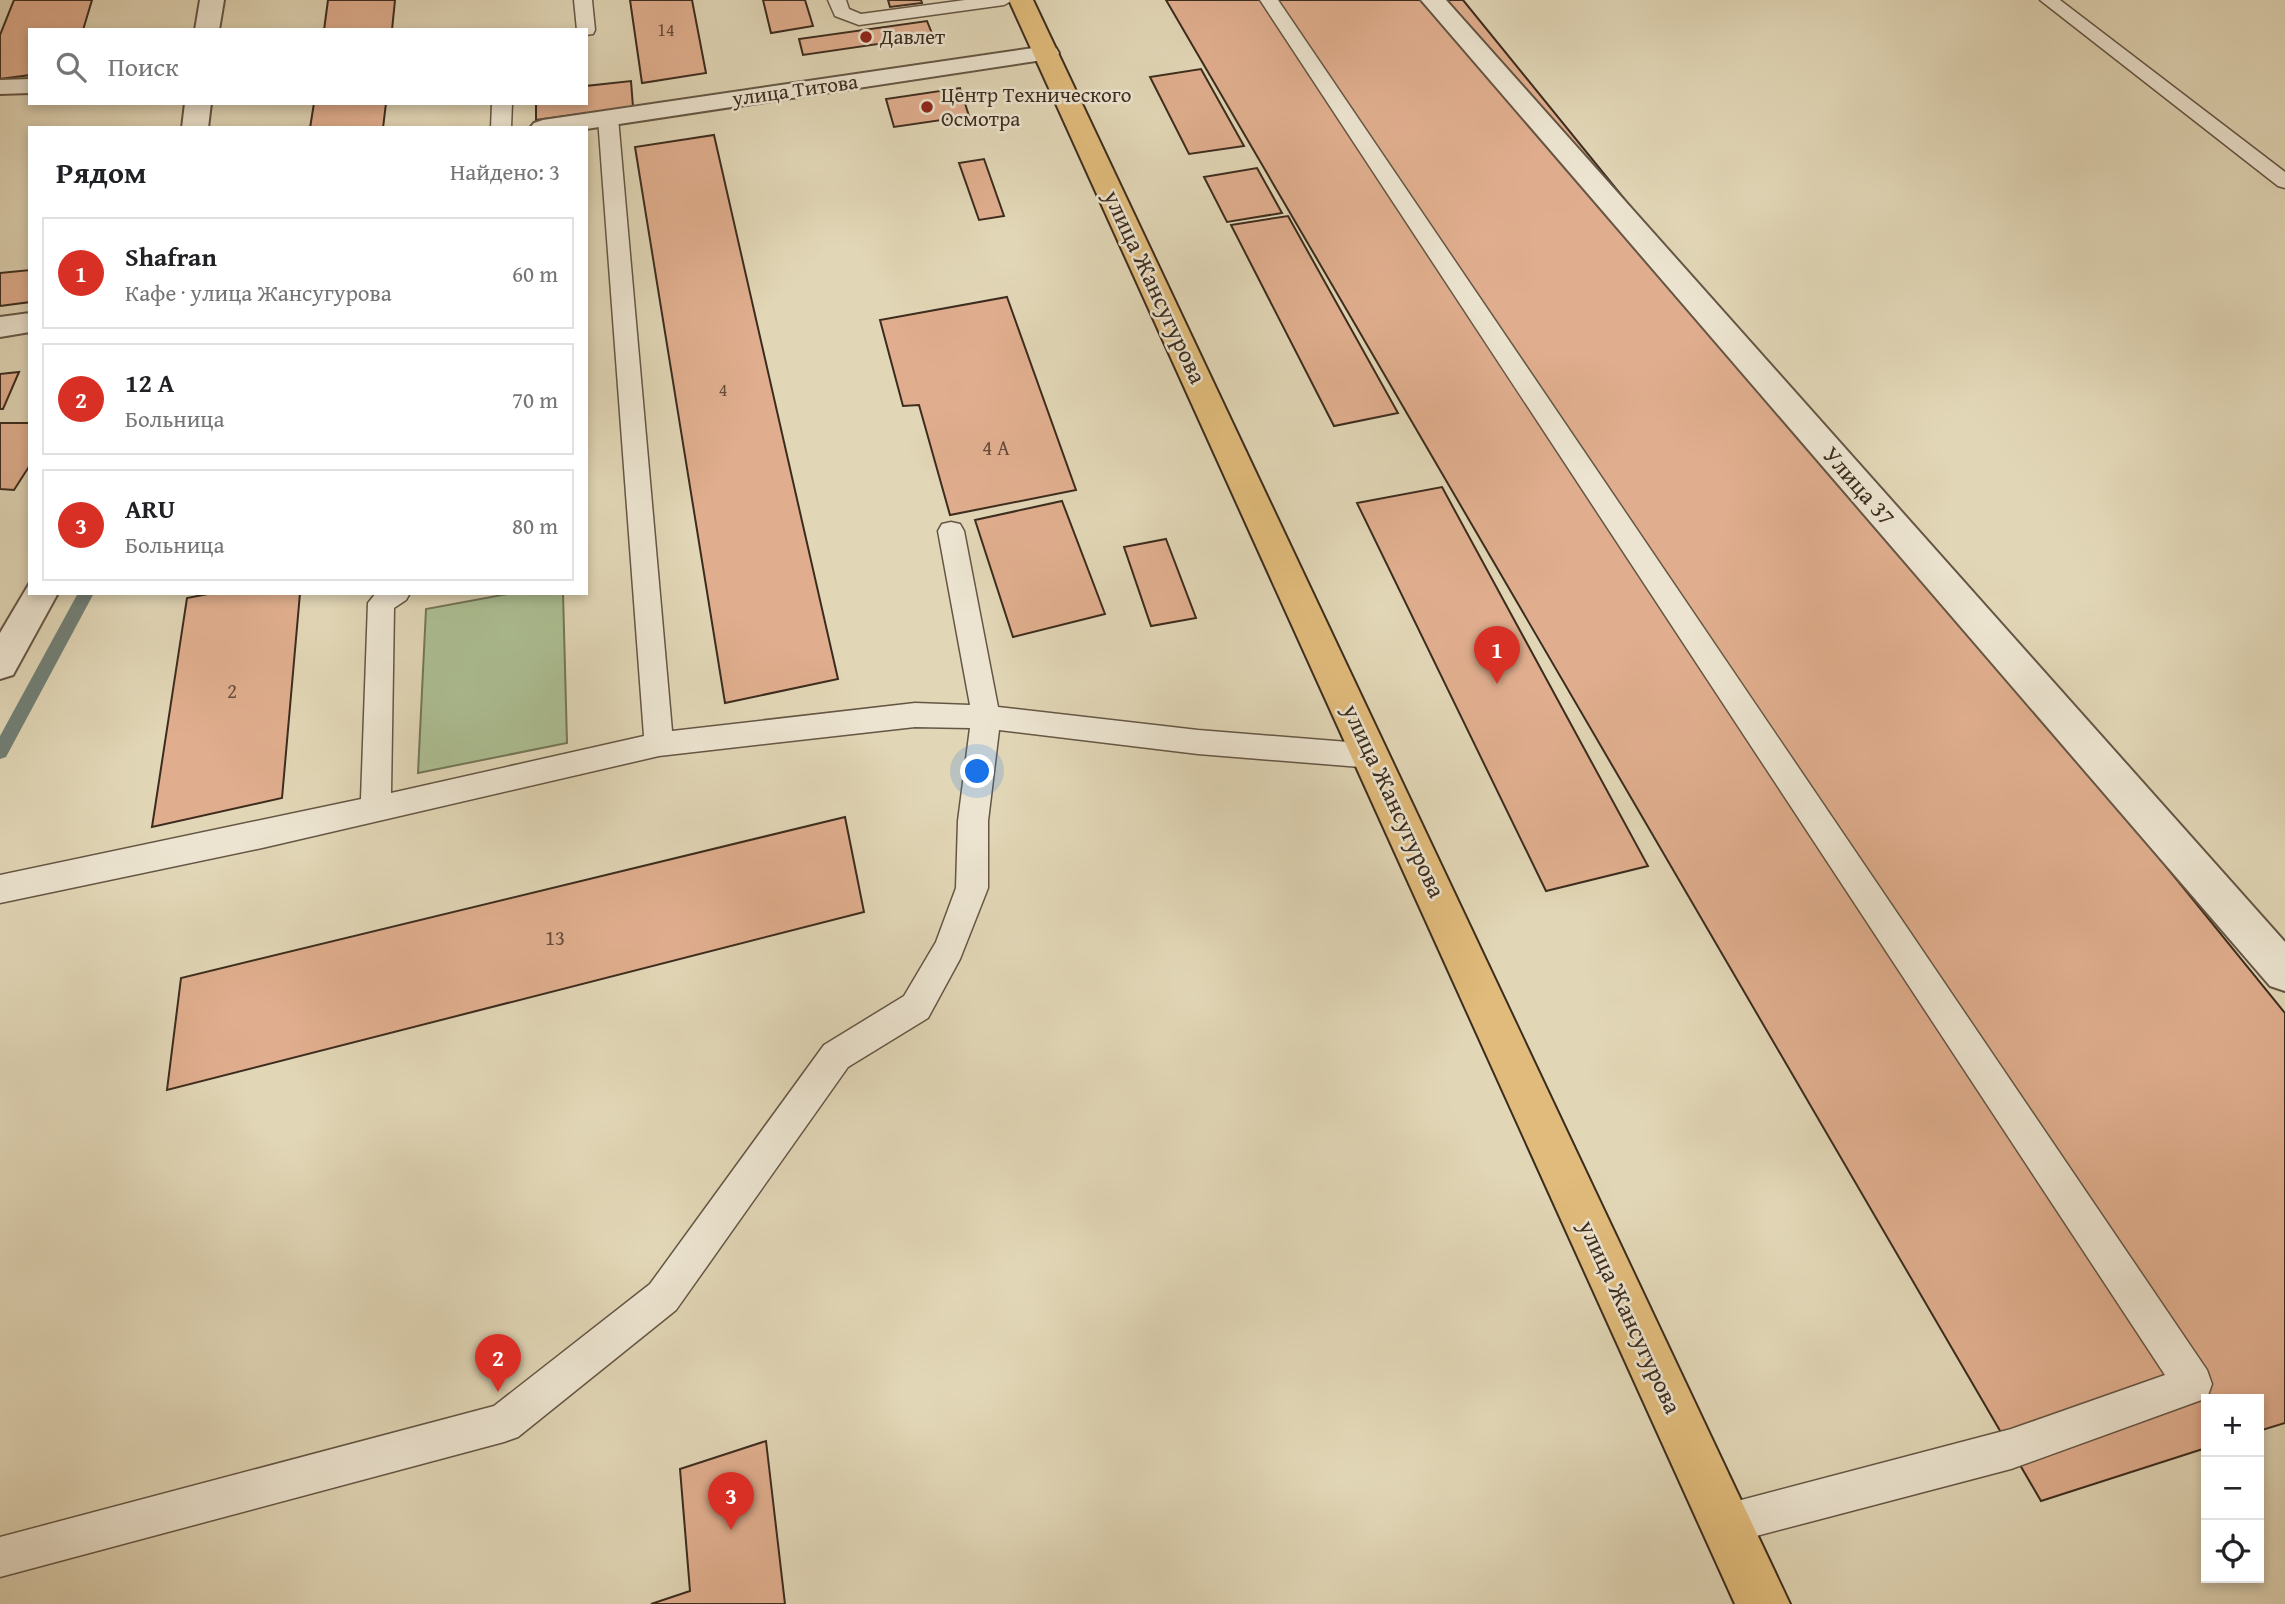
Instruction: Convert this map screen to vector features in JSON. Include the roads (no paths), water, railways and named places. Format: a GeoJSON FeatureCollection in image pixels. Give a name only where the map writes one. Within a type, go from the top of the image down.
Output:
{"type":"FeatureCollection","features":[{"type":"Feature","properties":{"kind":"main road","name":"улица Жансугурова"},"geometry":{"type":"LineString","coordinates":[[1021,0],[1763,1604]]}},
{"type":"Feature","properties":{"kind":"street"},"geometry":{"type":"LineString","coordinates":[[207,28],[212,0]]}},
{"type":"Feature","properties":{"kind":"street","name":"Улица 37"},"geometry":{"type":"LineString","coordinates":[[1433,0],[2285,972]]}},
{"type":"Feature","properties":{"kind":"street","name":"улица Титова"},"geometry":{"type":"LineString","coordinates":[[555,126],[1047,53]]}},
{"type":"Feature","properties":{"kind":"street"},"geometry":{"type":"LineString","coordinates":[[0,87],[28,86]]}},
{"type":"Feature","properties":{"kind":"street"},"geometry":{"type":"LineString","coordinates":[[195,126],[198,105]]}},
{"type":"Feature","properties":{"kind":"street"},"geometry":{"type":"LineString","coordinates":[[0,327],[28,322]]}},
{"type":"Feature","properties":{"kind":"street"},"geometry":{"type":"LineString","coordinates":[[0,665],[40,595]]}},
{"type":"Feature","properties":{"kind":"lane"},"geometry":{"type":"LineString","coordinates":[[583,0],[586,28]]}},
{"type":"Feature","properties":{"kind":"lane"},"geometry":{"type":"LineString","coordinates":[[838,0],[841,12],[859,20],[1004,0]]}},
{"type":"Feature","properties":{"kind":"lane"},"geometry":{"type":"LineString","coordinates":[[1269,0],[2193,1384],[2011,1449],[1726,1524]]}},
{"type":"Feature","properties":{"kind":"lane"},"geometry":{"type":"LineString","coordinates":[[2049,0],[2285,181]]}},
{"type":"Feature","properties":{"kind":"lane"},"geometry":{"type":"LineString","coordinates":[[501,126],[502,105]]}},
{"type":"Feature","properties":{"kind":"lane"},"geometry":{"type":"LineString","coordinates":[[608,118],[659,744]]}},
{"type":"Feature","properties":{"kind":"lane"},"geometry":{"type":"LineString","coordinates":[[0,1557],[504,1423],[663,1297],[836,1056],[916,1007],[949,949],[972,888],[973,821],[986,717],[951,531]]}},
{"type":"Feature","properties":{"kind":"lane"},"geometry":{"type":"LineString","coordinates":[[376,806],[381,603],[394,595]]}},
{"type":"Feature","properties":{"kind":"lane"},"geometry":{"type":"LineString","coordinates":[[0,889],[262,835],[376,806],[659,744],[915,716],[986,717],[1198,742],[1373,756]]}},
{"type":"Feature","properties":{"kind":"waterway"},"geometry":{"type":"LineString","coordinates":[[0,752],[85,595]]}},
{"type":"Feature","properties":{"kind":"place","name":"Давлет"},"geometry":{"type":"Point","coordinates":[866,37]}},
{"type":"Feature","properties":{"kind":"place","name":"Центр Технического Осмотра"},"geometry":{"type":"Point","coordinates":[927,107]}},
{"type":"Feature","properties":{"kind":"place","name":"Shafran"},"geometry":{"type":"Point","coordinates":[1497,684]}},
{"type":"Feature","properties":{"kind":"place","name":"12 А"},"geometry":{"type":"Point","coordinates":[498,1392]}},
{"type":"Feature","properties":{"kind":"place","name":"ARU"},"geometry":{"type":"Point","coordinates":[731,1530]}}]}
